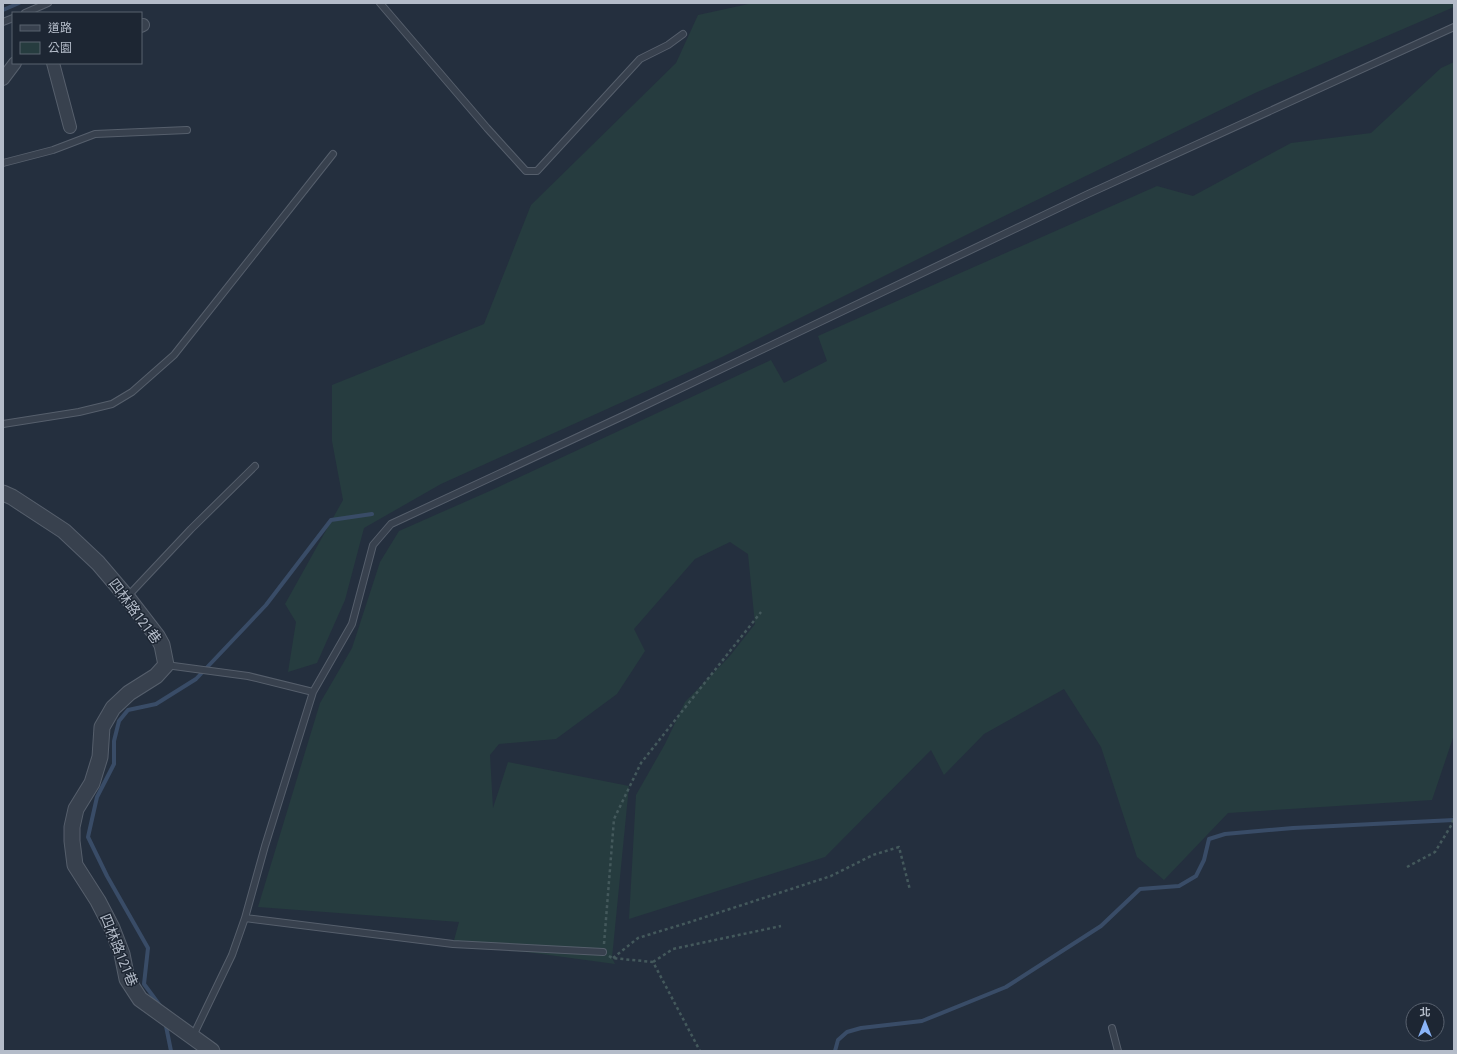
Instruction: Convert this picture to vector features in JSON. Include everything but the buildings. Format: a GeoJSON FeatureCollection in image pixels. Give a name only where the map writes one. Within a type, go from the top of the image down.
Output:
{"type":"FeatureCollection","features":[{"type":"Feature","properties":{"kind":"street"},"geometry":{"type":"LineString","coordinates":[[3,79],[14,64]]}},
{"type":"Feature","properties":{"kind":"street"},"geometry":{"type":"LineString","coordinates":[[53,64],[70,127]]}},
{"type":"Feature","properties":{"kind":"street","name":"四林路121巷"},"geometry":{"type":"LineString","coordinates":[[3,493],[12,497],[64,530],[98,563],[127,597],[157,636],[162,645],[166,665],[156,676],[129,694],[113,708],[102,727],[100,757],[92,783],[76,809],[72,827],[72,841],[76,866],[98,901],[112,928],[122,954],[128,979],[140,999],[192,1044],[212,1051]]}},
{"type":"Feature","properties":{"kind":"lane"},"geometry":{"type":"LineString","coordinates":[[27,12],[48,3]]}},
{"type":"Feature","properties":{"kind":"lane"},"geometry":{"type":"LineString","coordinates":[[380,3],[487,128],[526,171],[537,171],[640,59],[683,34]]}},
{"type":"Feature","properties":{"kind":"lane"},"geometry":{"type":"LineString","coordinates":[[192,1044],[232,954],[245,918],[265,846],[313,692],[352,624],[373,545],[391,524],[633,411],[1088,194],[1454,27]]}},
{"type":"Feature","properties":{"kind":"lane"},"geometry":{"type":"LineString","coordinates":[[3,163],[53,150],[94,134],[187,130]]}},
{"type":"Feature","properties":{"kind":"lane"},"geometry":{"type":"LineString","coordinates":[[3,424],[79,412],[112,404],[132,392],[174,355],[333,154]]}},
{"type":"Feature","properties":{"kind":"lane"},"geometry":{"type":"LineString","coordinates":[[127,597],[191,529],[255,466]]}},
{"type":"Feature","properties":{"kind":"lane"},"geometry":{"type":"LineString","coordinates":[[166,665],[248,676],[313,692]]}},
{"type":"Feature","properties":{"kind":"lane"},"geometry":{"type":"LineString","coordinates":[[245,918],[452,944],[603,952]]}},
{"type":"Feature","properties":{"kind":"lane"},"geometry":{"type":"LineString","coordinates":[[1112,1028],[1118,1051]]}},
{"type":"Feature","properties":{"kind":"path"},"geometry":{"type":"LineString","coordinates":[[761,612],[641,763],[614,819],[603,952],[612,958],[653,962],[673,949],[781,926]]}},
{"type":"Feature","properties":{"kind":"path"},"geometry":{"type":"LineString","coordinates":[[1407,867],[1435,852],[1452,824],[1454,816]]}},
{"type":"Feature","properties":{"kind":"path"},"geometry":{"type":"LineString","coordinates":[[612,958],[638,938],[831,876],[873,855],[899,847],[910,890]]}},
{"type":"Feature","properties":{"kind":"path"},"geometry":{"type":"LineString","coordinates":[[653,962],[700,1051]]}},
{"type":"Feature","properties":{"kind":"green space"},"geometry":{"type":"Polygon","coordinates":[[[753,3],[1454,3],[1454,7],[1255,93],[722,357],[441,484],[364,528],[345,600],[317,663],[288,672],[296,622],[285,604],[343,500],[332,441],[332,385],[484,324],[531,205],[676,63],[698,15],[753,3]]]}},
{"type":"Feature","properties":{"kind":"green space"},"geometry":{"type":"Polygon","coordinates":[[[1454,62],[1454,735],[1432,800],[1228,813],[1164,880],[1137,857],[1101,747],[1064,689],[984,734],[944,775],[931,750],[825,857],[629,919],[636,795],[665,744],[685,702],[729,657],[755,624],[748,554],[730,542],[695,559],[634,629],[645,651],[617,694],[556,739],[499,744],[490,755],[493,808],[508,762],[629,786],[612,958],[615,964],[453,944],[459,922],[258,907],[320,703],[352,648],[380,562],[399,531],[492,490],[771,360],[784,383],[827,361],[818,336],[1157,186],[1193,196],[1291,143],[1371,133],[1441,68],[1454,62]]]}},
{"type":"Feature","properties":{"kind":"waterway"},"geometry":{"type":"LineString","coordinates":[[3,10],[19,3]]}},
{"type":"Feature","properties":{"kind":"waterway"},"geometry":{"type":"LineString","coordinates":[[161,1007],[144,984],[148,948],[107,876],[88,837],[97,797],[114,764],[114,741],[119,721],[128,710],[156,704],[196,679],[266,605],[331,520],[372,514]]}},
{"type":"Feature","properties":{"kind":"waterway"},"geometry":{"type":"LineString","coordinates":[[835,1051],[838,1040],[847,1032],[861,1028],[922,1021],[1006,987],[1101,926],[1140,889],[1179,886],[1196,876],[1204,860],[1209,839],[1225,834],[1293,828],[1454,820]]}},
{"type":"Feature","properties":{"kind":"waterway"},"geometry":{"type":"LineString","coordinates":[[165,1021],[171,1051]]}}]}
